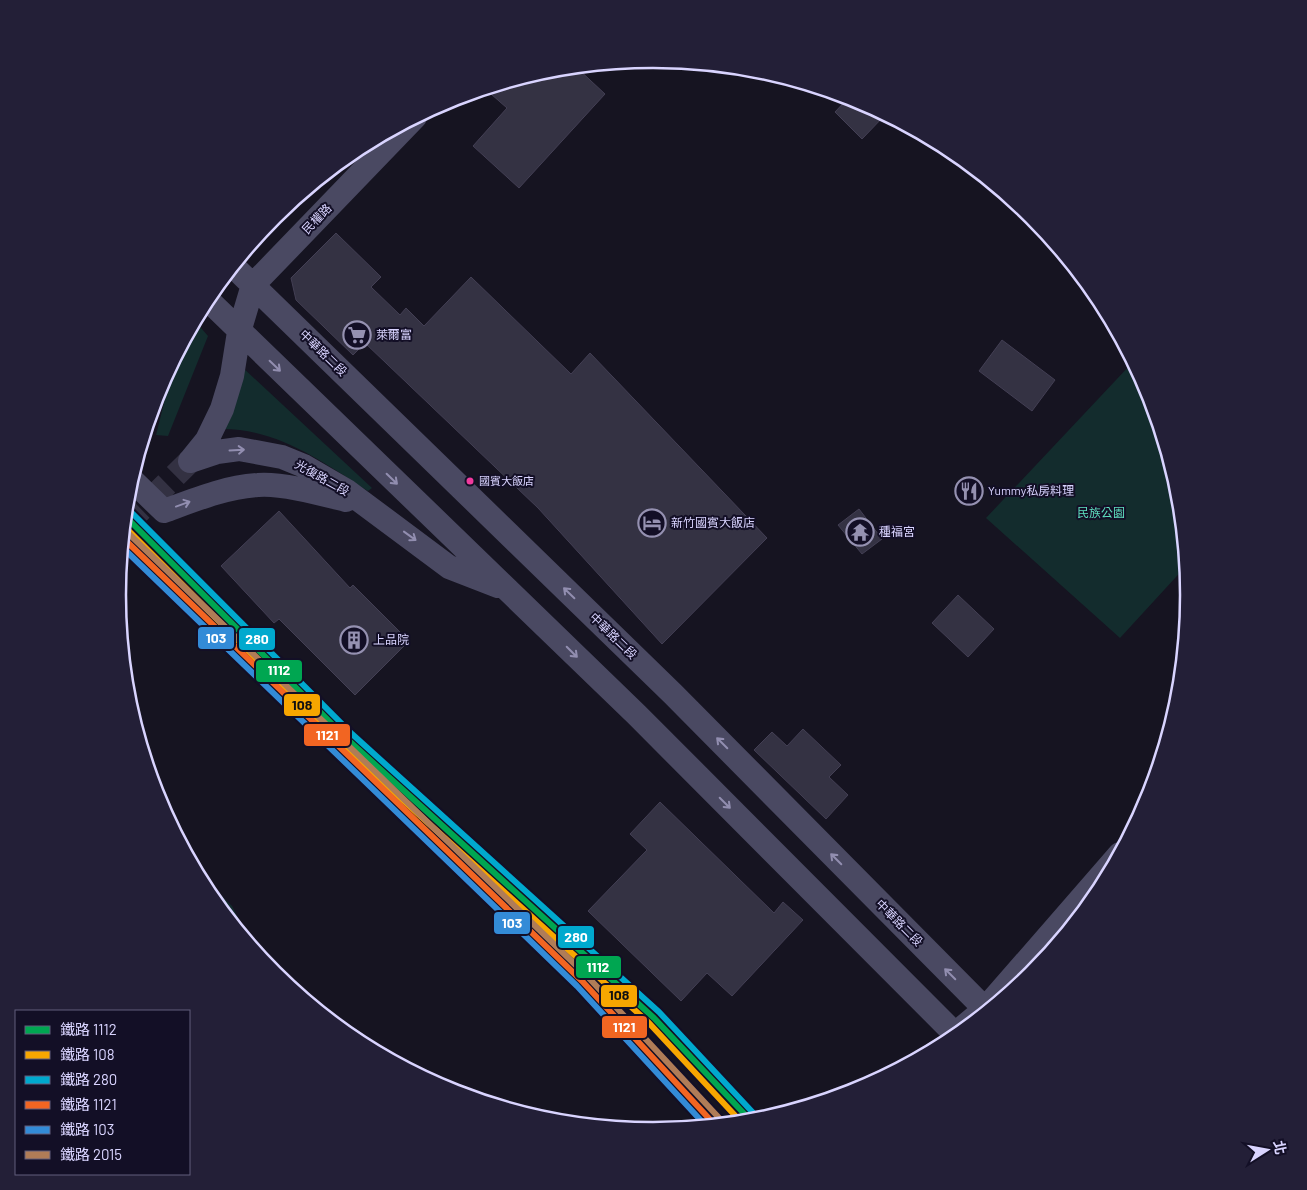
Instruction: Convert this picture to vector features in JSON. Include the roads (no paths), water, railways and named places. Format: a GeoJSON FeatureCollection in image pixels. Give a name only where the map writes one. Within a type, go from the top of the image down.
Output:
{"type":"FeatureCollection","features":[{"type":"Feature","properties":{"kind":"street","name":"民權路"},"geometry":{"type":"LineString","coordinates":[[239,332],[253,285],[402,132]]}},
{"type":"Feature","properties":{"kind":"street","name":"中華路二段"},"geometry":{"type":"LineString","coordinates":[[238,271],[673,694],[983,1007]]}},
{"type":"Feature","properties":{"kind":"street"},"geometry":{"type":"LineString","coordinates":[[213,306],[637,715],[952,1031]]}},
{"type":"Feature","properties":{"kind":"street","name":"光復路二段"},"geometry":{"type":"LineString","coordinates":[[239,332],[232,376],[222,409],[207,440],[190,461],[238,449],[282,457],[304,466],[365,505],[449,567],[509,591]]}},
{"type":"Feature","properties":{"kind":"street"},"geometry":{"type":"LineString","coordinates":[[138,485],[164,511],[212,494],[259,484],[317,492],[365,505]]}},
{"type":"Feature","properties":{"kind":"street"},"geometry":{"type":"LineString","coordinates":[[1004,989],[1095,883]]}},
{"type":"Feature","properties":{"kind":"tunnel"},"geometry":{"type":"LineString","coordinates":[[132,518],[190,461]]}},
{"type":"Feature","properties":{"kind":"rail line","name":"280"},"geometry":{"type":"LineString","coordinates":[[133,514],[352,734],[659,1012],[753,1113]]}},
{"type":"Feature","properties":{"kind":"rail line","name":"1112"},"geometry":{"type":"LineString","coordinates":[[132,523],[347,739],[654,1018],[744,1114]]}},
{"type":"Feature","properties":{"kind":"rail line","name":"108"},"geometry":{"type":"LineString","coordinates":[[130,532],[342,745],[649,1023],[735,1116]]}},
{"type":"Feature","properties":{"kind":"rail line","name":"2015"},"geometry":{"type":"LineString","coordinates":[[130,535],[587,976],[719,1118]]}},
{"type":"Feature","properties":{"kind":"rail line","name":"1121"},"geometry":{"type":"LineString","coordinates":[[129,544],[582,981],[710,1119]]}},
{"type":"Feature","properties":{"kind":"rail line","name":"103"},"geometry":{"type":"LineString","coordinates":[[128,553],[577,986],[700,1120]]}},
{"type":"Feature","properties":{"kind":"place","name":"萊爾富"},"geometry":{"type":"Point","coordinates":[357,335]}},
{"type":"Feature","properties":{"kind":"place","name":"國賓大飯店"},"geometry":{"type":"Point","coordinates":[470,481]}},
{"type":"Feature","properties":{"kind":"place","name":"Yummy私房料理"},"geometry":{"type":"Point","coordinates":[969,491]}},
{"type":"Feature","properties":{"kind":"place","name":"新竹國賓大飯店"},"geometry":{"type":"Point","coordinates":[652,523]}},
{"type":"Feature","properties":{"kind":"place","name":"種福宮"},"geometry":{"type":"Point","coordinates":[860,532]}},
{"type":"Feature","properties":{"kind":"place","name":"上品院"},"geometry":{"type":"Point","coordinates":[354,640]}},
{"type":"Feature","properties":{"kind":"park label","name":"民族公園"},"geometry":{"type":"Point","coordinates":[1101,513]}}]}
